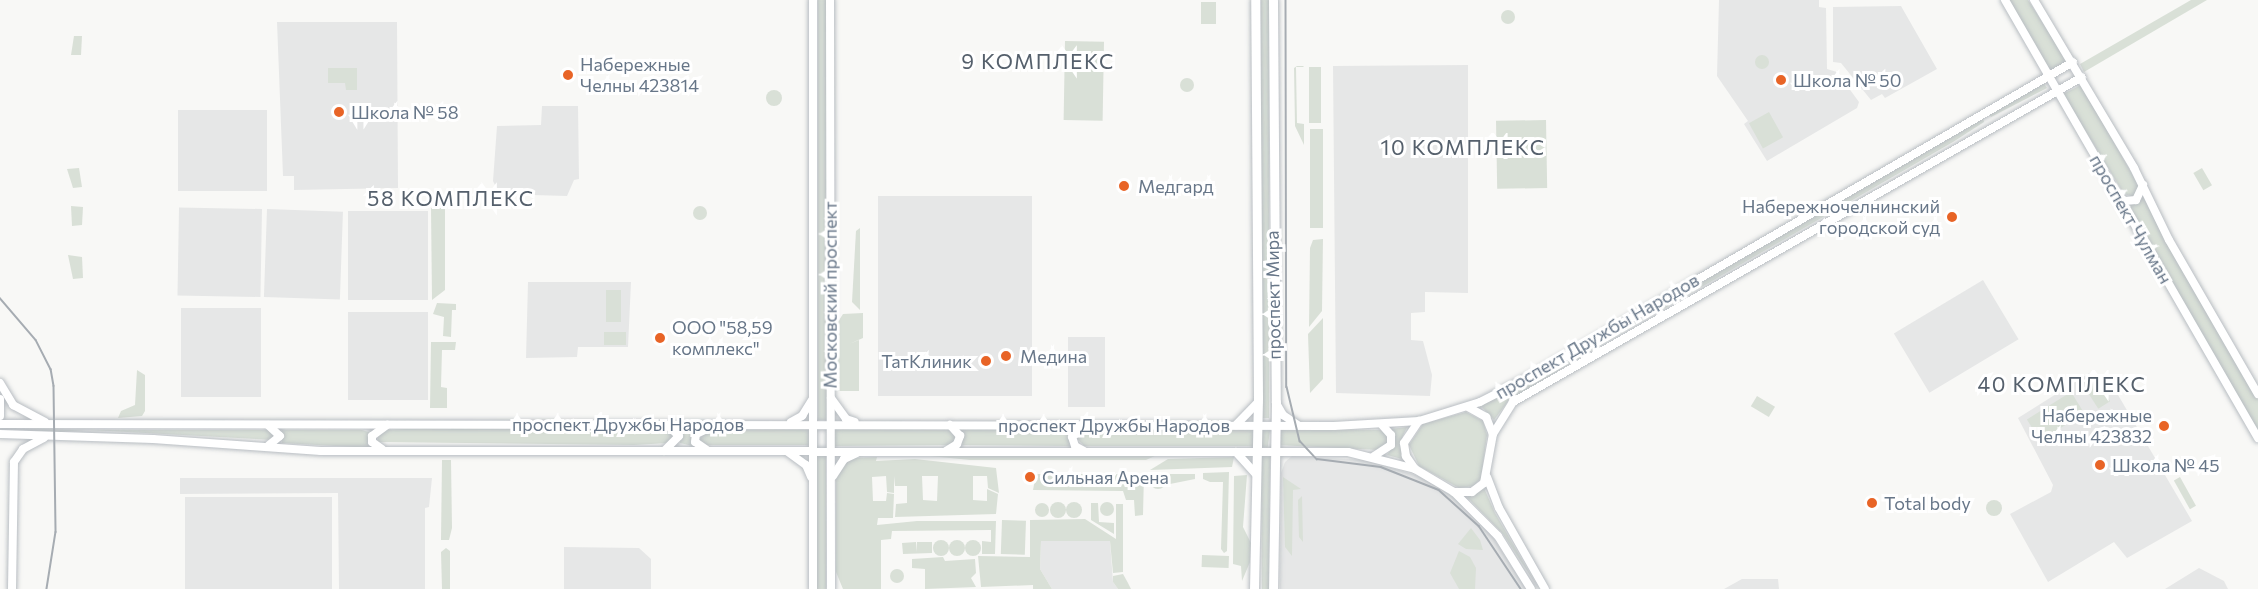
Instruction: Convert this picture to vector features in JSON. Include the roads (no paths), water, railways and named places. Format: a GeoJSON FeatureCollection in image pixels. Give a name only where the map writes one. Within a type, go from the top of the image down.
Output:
{"type":"FeatureCollection","features":[{"type":"Feature","properties":{"kind":"main road","name":"Московский проспект"},"geometry":{"type":"LineString","coordinates":[[813,0],[813,589]]}},
{"type":"Feature","properties":{"kind":"main road","name":"Московский проспект"},"geometry":{"type":"LineString","coordinates":[[830,0],[831,589]]}},
{"type":"Feature","properties":{"kind":"main road","name":"проспект Мира"},"geometry":{"type":"LineString","coordinates":[[1254,589],[1258,402],[1256,0]]}},
{"type":"Feature","properties":{"kind":"main road","name":"проспект Мира"},"geometry":{"type":"LineString","coordinates":[[1273,0],[1276,402],[1273,589]]}},
{"type":"Feature","properties":{"kind":"main road","name":"проспект Чулман"},"geometry":{"type":"LineString","coordinates":[[2005,0],[2258,438]]}},
{"type":"Feature","properties":{"kind":"main road","name":"проспект Чулман"},"geometry":{"type":"LineString","coordinates":[[2034,0],[2082,77],[2143,185],[2169,240],[2258,394]]}},
{"type":"Feature","properties":{"kind":"main road","name":"проспект Дружбы Народов"},"geometry":{"type":"LineString","coordinates":[[0,424],[1382,425],[1419,421],[1468,406],[1533,375],[2073,62]]}},
{"type":"Feature","properties":{"kind":"main road","name":"проспект Дружбы Народов"},"geometry":{"type":"LineString","coordinates":[[1493,434],[1513,402],[1986,129],[2082,77]]}},
{"type":"Feature","properties":{"kind":"main road"},"geometry":{"type":"LineString","coordinates":[[1981,114],[1988,120],[1986,129]]}},
{"type":"Feature","properties":{"kind":"main road"},"geometry":{"type":"LineString","coordinates":[[2118,196],[2126,201],[2136,200],[2143,185]]}},
{"type":"Feature","properties":{"kind":"main road"},"geometry":{"type":"LineString","coordinates":[[1658,319],[1651,318],[1650,314],[1690,284]]}},
{"type":"Feature","properties":{"kind":"main road"},"geometry":{"type":"LineString","coordinates":[[0,383],[23,413],[60,425]]}},
{"type":"Feature","properties":{"kind":"main road"},"geometry":{"type":"LineString","coordinates":[[829,395],[846,419],[864,424]]}},
{"type":"Feature","properties":{"kind":"main road"},"geometry":{"type":"LineString","coordinates":[[0,399],[0,416]]}},
{"type":"Feature","properties":{"kind":"main road"},"geometry":{"type":"LineString","coordinates":[[785,424],[802,416],[813,399]]}},
{"type":"Feature","properties":{"kind":"main road"},"geometry":{"type":"LineString","coordinates":[[1236,425],[1258,402]]}},
{"type":"Feature","properties":{"kind":"main road"},"geometry":{"type":"LineString","coordinates":[[1276,402],[1283,415],[1299,425]]}},
{"type":"Feature","properties":{"kind":"main road"},"geometry":{"type":"LineString","coordinates":[[1468,406],[1486,417],[1493,434],[1487,477],[1499,508],[1545,589]]}},
{"type":"Feature","properties":{"kind":"main road"},"geometry":{"type":"LineString","coordinates":[[1419,421],[1404,443],[1406,456],[1415,469],[1454,492],[1498,536],[1531,589]]}},
{"type":"Feature","properties":{"kind":"main road"},"geometry":{"type":"LineString","coordinates":[[92,424],[86,432],[92,438]]}},
{"type":"Feature","properties":{"kind":"main road"},"geometry":{"type":"LineString","coordinates":[[266,424],[280,436],[266,446]]}},
{"type":"Feature","properties":{"kind":"main road"},"geometry":{"type":"LineString","coordinates":[[387,451],[376,448],[372,436],[390,424]]}},
{"type":"Feature","properties":{"kind":"main road"},"geometry":{"type":"LineString","coordinates":[[664,451],[679,436],[665,424]]}},
{"type":"Feature","properties":{"kind":"main road"},"geometry":{"type":"LineString","coordinates":[[709,451],[695,442],[696,434],[701,429],[736,424]]}},
{"type":"Feature","properties":{"kind":"main road"},"geometry":{"type":"LineString","coordinates":[[946,451],[957,444],[960,436],[956,428],[948,424]]}},
{"type":"Feature","properties":{"kind":"main road"},"geometry":{"type":"LineString","coordinates":[[1085,451],[1075,446],[1072,437],[1088,424]]}},
{"type":"Feature","properties":{"kind":"main road"},"geometry":{"type":"LineString","coordinates":[[1374,456],[1391,445],[1391,435],[1382,425]]}},
{"type":"Feature","properties":{"kind":"main road","name":"проспект Дружбы Народов"},"geometry":{"type":"LineString","coordinates":[[0,434],[387,451],[1290,452],[1374,456],[1415,469]]}},
{"type":"Feature","properties":{"kind":"main road"},"geometry":{"type":"LineString","coordinates":[[12,589],[14,462],[22,449],[48,437]]}},
{"type":"Feature","properties":{"kind":"main road"},"geometry":{"type":"LineString","coordinates":[[785,451],[806,465],[813,483]]}},
{"type":"Feature","properties":{"kind":"main road"},"geometry":{"type":"LineString","coordinates":[[831,482],[844,459],[863,451]]}},
{"type":"Feature","properties":{"kind":"main road"},"geometry":{"type":"LineString","coordinates":[[1236,452],[1256,474]]}},
{"type":"Feature","properties":{"kind":"main road"},"geometry":{"type":"LineString","coordinates":[[1275,474],[1281,460],[1290,452]]}},
{"type":"Feature","properties":{"kind":"main road"},"geometry":{"type":"LineString","coordinates":[[1454,492],[1472,492],[1487,477]]}},
{"type":"Feature","properties":{"kind":"tram line"},"geometry":{"type":"LineString","coordinates":[[1286,0],[1287,387],[1300,441],[1317,459],[1381,467],[1439,490],[1479,526],[1521,589]]}},
{"type":"Feature","properties":{"kind":"tram line"},"geometry":{"type":"LineString","coordinates":[[0,298],[36,340],[51,369],[54,386],[56,532],[47,589]]}},
{"type":"Feature","properties":{"kind":"place","name":"Набережные Челны 423814"},"geometry":{"type":"Point","coordinates":[568,75]}},
{"type":"Feature","properties":{"kind":"place","name":"Школа № 50"},"geometry":{"type":"Point","coordinates":[1781,80]}},
{"type":"Feature","properties":{"kind":"place","name":"Школа № 58"},"geometry":{"type":"Point","coordinates":[339,112]}},
{"type":"Feature","properties":{"kind":"place","name":"Медгард"},"geometry":{"type":"Point","coordinates":[1124,186]}},
{"type":"Feature","properties":{"kind":"place","name":"Набережночелнинский городской суд"},"geometry":{"type":"Point","coordinates":[1952,217]}},
{"type":"Feature","properties":{"kind":"place","name":"ООО \"58,59 комплекс\""},"geometry":{"type":"Point","coordinates":[660,338]}},
{"type":"Feature","properties":{"kind":"place","name":"Медина"},"geometry":{"type":"Point","coordinates":[1006,356]}},
{"type":"Feature","properties":{"kind":"place","name":"ТатКлиник"},"geometry":{"type":"Point","coordinates":[986,361]}},
{"type":"Feature","properties":{"kind":"place","name":"Набережные Челны 423832"},"geometry":{"type":"Point","coordinates":[2164,426]}},
{"type":"Feature","properties":{"kind":"place","name":"Школа № 45"},"geometry":{"type":"Point","coordinates":[2100,465]}},
{"type":"Feature","properties":{"kind":"place","name":"Сильная Арена"},"geometry":{"type":"Point","coordinates":[1030,477]}},
{"type":"Feature","properties":{"kind":"place","name":"Total body"},"geometry":{"type":"Point","coordinates":[1872,503]}},
{"type":"Feature","properties":{"kind":"district","name":"9 КОМПЛЕКС"},"geometry":{"type":"Point","coordinates":[1038,61]}},
{"type":"Feature","properties":{"kind":"district","name":"10 КОМПЛЕКС"},"geometry":{"type":"Point","coordinates":[1463,147]}},
{"type":"Feature","properties":{"kind":"district","name":"58 КОМПЛЕКС"},"geometry":{"type":"Point","coordinates":[451,198]}},
{"type":"Feature","properties":{"kind":"district","name":"40 КОМПЛЕКС"},"geometry":{"type":"Point","coordinates":[2062,384]}}]}
